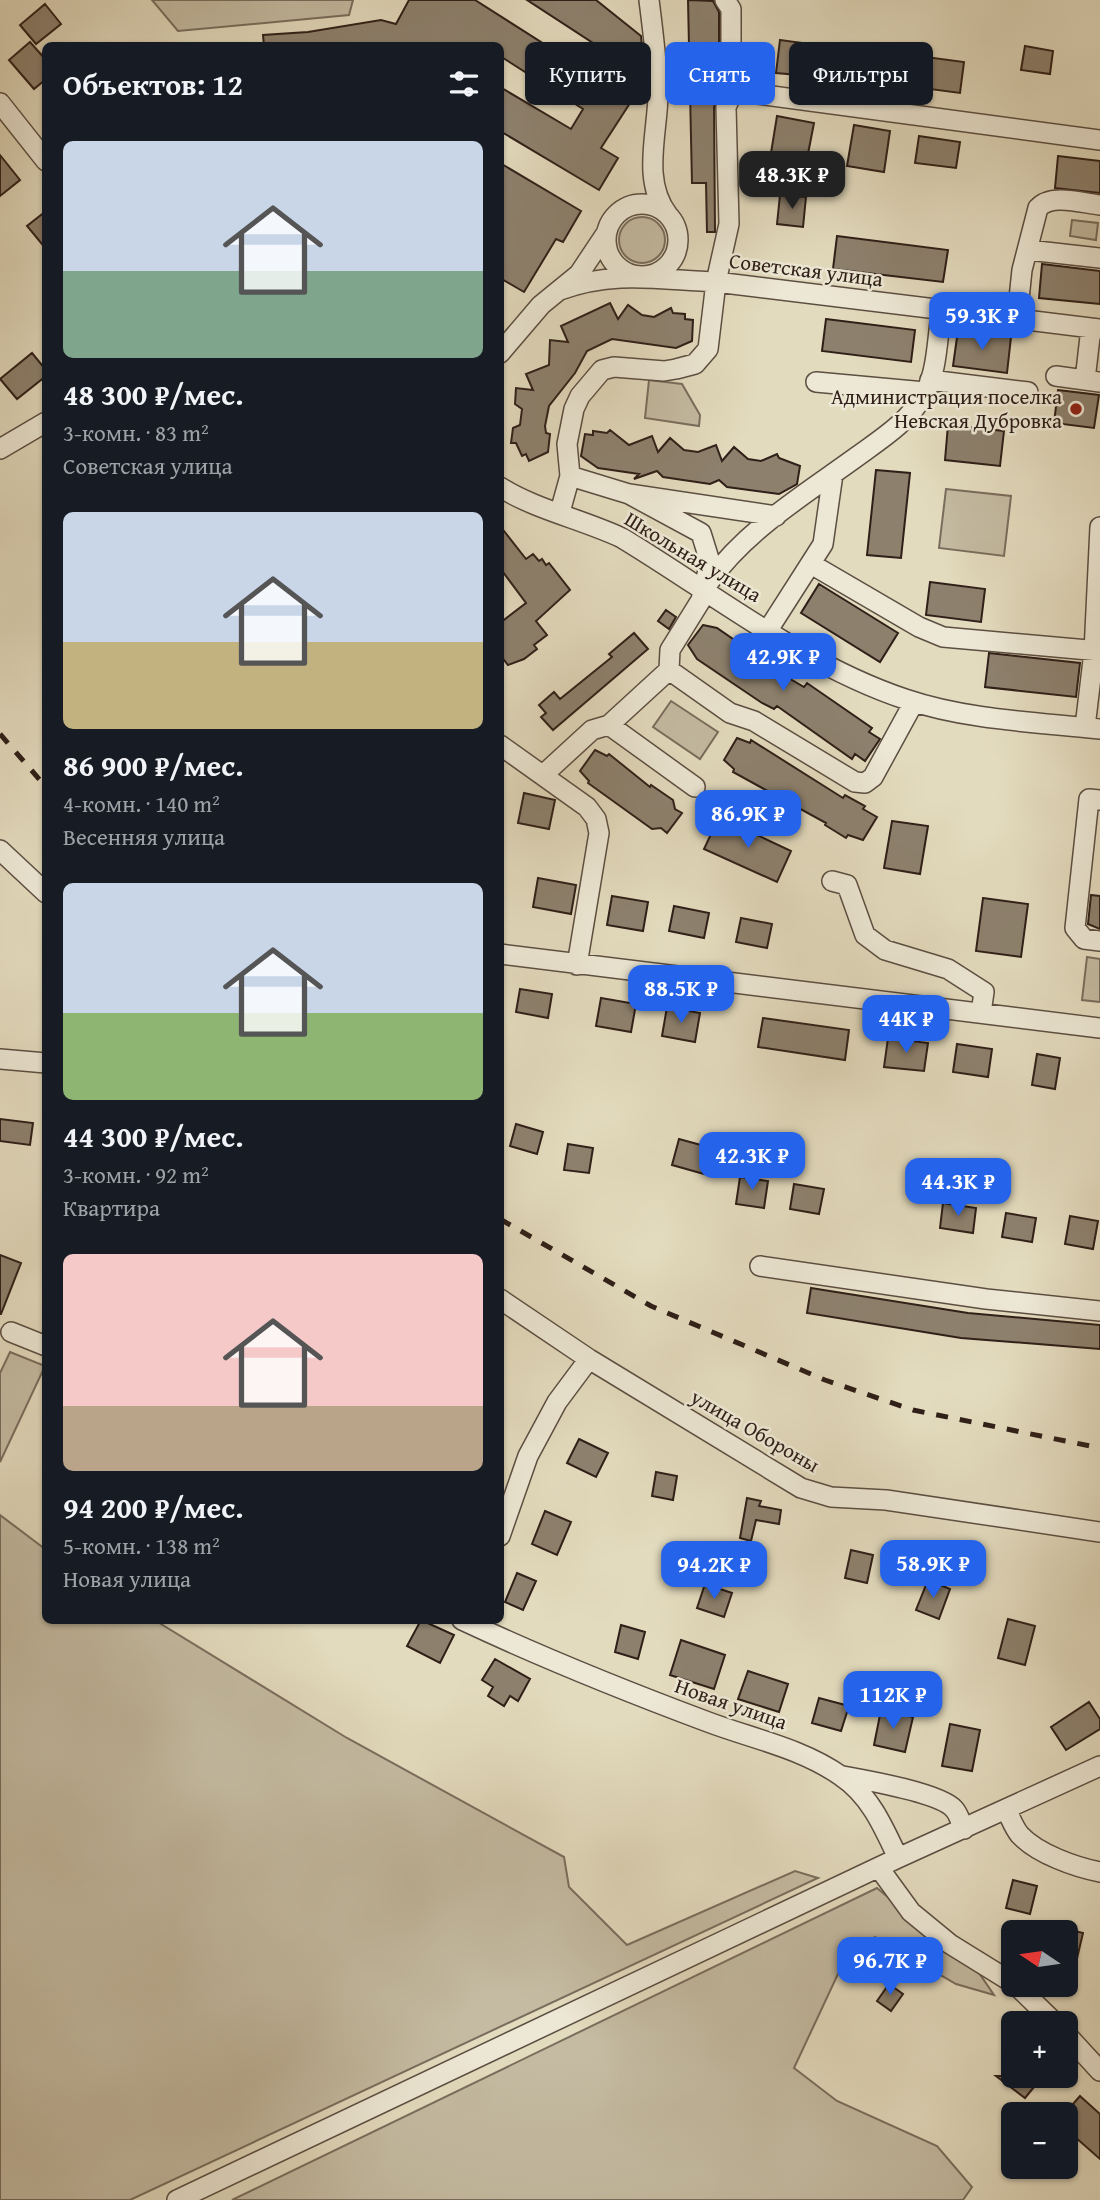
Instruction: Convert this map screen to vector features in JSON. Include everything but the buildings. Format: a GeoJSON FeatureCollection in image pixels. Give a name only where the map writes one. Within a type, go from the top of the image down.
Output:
{"type":"FeatureCollection","features":[{"type":"Feature","properties":{"kind":"street"},"geometry":{"type":"LineString","coordinates":[[649,0],[658,95],[652,162],[658,202],[670,216],[688,265],[699,275],[716,282]]}},
{"type":"Feature","properties":{"kind":"street"},"geometry":{"type":"LineString","coordinates":[[725,0],[731,9],[731,42]]}},
{"type":"Feature","properties":{"kind":"street"},"geometry":{"type":"LineString","coordinates":[[775,96],[1100,139]]}},
{"type":"Feature","properties":{"kind":"street"},"geometry":{"type":"LineString","coordinates":[[0,103],[42,156]]}},
{"type":"Feature","properties":{"kind":"street"},"geometry":{"type":"LineString","coordinates":[[560,512],[570,476],[567,444],[580,396],[602,370],[614,367],[664,371],[695,364],[708,349],[716,282],[729,224],[727,105]]}},
{"type":"Feature","properties":{"kind":"street"},"geometry":{"type":"LineString","coordinates":[[504,348],[541,305],[579,274],[607,232],[611,221],[639,198],[652,162]]}},
{"type":"Feature","properties":{"kind":"street"},"geometry":{"type":"LineString","coordinates":[[1017,318],[1038,208],[1043,202],[1053,200],[1100,205]]}},
{"type":"Feature","properties":{"kind":"street"},"geometry":{"type":"LineString","coordinates":[[628,206],[651,205],[670,216]]}},
{"type":"Feature","properties":{"kind":"street"},"geometry":{"type":"LineString","coordinates":[[607,232],[606,243],[615,264],[634,275]]}},
{"type":"Feature","properties":{"kind":"street"},"geometry":{"type":"LineString","coordinates":[[560,290],[584,281],[645,276],[666,268],[677,249],[678,237]]}},
{"type":"Feature","properties":{"kind":"street"},"geometry":{"type":"LineString","coordinates":[[1028,250],[1100,258]]}},
{"type":"Feature","properties":{"kind":"street","name":"Советская улица"},"geometry":{"type":"LineString","coordinates":[[634,275],[666,281],[716,282],[1096,329]]}},
{"type":"Feature","properties":{"kind":"street"},"geometry":{"type":"LineString","coordinates":[[704,589],[723,563],[776,516],[890,433],[927,386],[942,309]]}},
{"type":"Feature","properties":{"kind":"street"},"geometry":{"type":"LineString","coordinates":[[1055,376],[1093,381],[1096,329]]}},
{"type":"Feature","properties":{"kind":"street"},"geometry":{"type":"LineString","coordinates":[[816,382],[1028,392]]}},
{"type":"Feature","properties":{"kind":"street"},"geometry":{"type":"LineString","coordinates":[[0,449],[42,424]]}},
{"type":"Feature","properties":{"kind":"street"},"geometry":{"type":"LineString","coordinates":[[768,630],[823,544],[833,474]]}},
{"type":"Feature","properties":{"kind":"street"},"geometry":{"type":"LineString","coordinates":[[570,476],[629,494],[776,516]]}},
{"type":"Feature","properties":{"kind":"street","name":"Школьная улица"},"geometry":{"type":"LineString","coordinates":[[504,490],[516,497],[622,538],[847,676],[914,702],[973,715],[1093,728]]}},
{"type":"Feature","properties":{"kind":"street"},"geometry":{"type":"LineString","coordinates":[[543,775],[592,730],[609,725],[668,670],[670,650],[696,611],[704,589],[710,562],[701,533],[629,494]]}},
{"type":"Feature","properties":{"kind":"street"},"geometry":{"type":"LineString","coordinates":[[701,533],[724,508]]}},
{"type":"Feature","properties":{"kind":"street"},"geometry":{"type":"LineString","coordinates":[[1093,728],[1100,527]]}},
{"type":"Feature","properties":{"kind":"street"},"geometry":{"type":"LineString","coordinates":[[811,564],[919,627],[943,637],[1097,651]]}},
{"type":"Feature","properties":{"kind":"street"},"geometry":{"type":"LineString","coordinates":[[668,670],[730,713],[754,721],[855,782],[865,783],[873,777],[914,702]]}},
{"type":"Feature","properties":{"kind":"street"},"geometry":{"type":"LineString","coordinates":[[609,725],[695,787]]}},
{"type":"Feature","properties":{"kind":"street"},"geometry":{"type":"LineString","coordinates":[[504,748],[587,807],[596,819],[597,850],[577,965]]}},
{"type":"Feature","properties":{"kind":"street"},"geometry":{"type":"LineString","coordinates":[[1100,800],[1089,799],[1074,928],[1084,939],[1100,941]]}},
{"type":"Feature","properties":{"kind":"street"},"geometry":{"type":"LineString","coordinates":[[0,850],[42,889]]}},
{"type":"Feature","properties":{"kind":"street"},"geometry":{"type":"LineString","coordinates":[[832,881],[847,885],[865,935],[885,950],[963,977],[984,992],[981,1013]]}},
{"type":"Feature","properties":{"kind":"street"},"geometry":{"type":"LineString","coordinates":[[504,955],[1100,1028]]}},
{"type":"Feature","properties":{"kind":"street"},"geometry":{"type":"LineString","coordinates":[[0,1059],[42,1063]]}},
{"type":"Feature","properties":{"kind":"street"},"geometry":{"type":"LineString","coordinates":[[760,1266],[986,1299],[1100,1311]]}},
{"type":"Feature","properties":{"kind":"street","name":"улица Обороны"},"geometry":{"type":"LineString","coordinates":[[504,1302],[589,1359],[801,1488],[831,1497],[927,1506],[1100,1532]]}},
{"type":"Feature","properties":{"kind":"street"},"geometry":{"type":"LineString","coordinates":[[11,1332],[42,1344]]}},
{"type":"Feature","properties":{"kind":"street"},"geometry":{"type":"LineString","coordinates":[[504,1525],[528,1456],[557,1402],[589,1359]]}},
{"type":"Feature","properties":{"kind":"street","name":"Новая улица"},"geometry":{"type":"LineString","coordinates":[[471,1624],[609,1685],[716,1725],[792,1749],[842,1776],[865,1797],[898,1858]]}},
{"type":"Feature","properties":{"kind":"street"},"geometry":{"type":"LineString","coordinates":[[177,2200],[898,1858],[1007,1811],[1100,1766]]}},
{"type":"Feature","properties":{"kind":"street"},"geometry":{"type":"LineString","coordinates":[[842,1776],[887,1784],[941,1802],[954,1809],[964,1829]]}},
{"type":"Feature","properties":{"kind":"street"},"geometry":{"type":"LineString","coordinates":[[1007,1811],[1018,1833],[1031,1844],[1083,1869],[1100,1872]]}},
{"type":"Feature","properties":{"kind":"street"},"geometry":{"type":"LineString","coordinates":[[879,1868],[911,1912],[950,1944],[1001,1976]]}},
{"type":"Feature","properties":{"kind":"street"},"geometry":{"type":"LineString","coordinates":[[1028,1997],[1042,2011]]}},
{"type":"Feature","properties":{"kind":"street"},"geometry":{"type":"LineString","coordinates":[[1078,2048],[1100,2071]]}},
{"type":"Feature","properties":{"kind":"shaded area"},"geometry":{"type":"Polygon","coordinates":[[[152,0],[353,0],[349,15],[178,31],[152,0]]]}},
{"type":"Feature","properties":{"kind":"shaded area"},"geometry":{"type":"Polygon","coordinates":[[[642,217],[658,224],[665,240],[658,256],[642,263],[626,256],[619,240],[626,224],[642,217]]]}},
{"type":"Feature","properties":{"kind":"shaded area"},"geometry":{"type":"Polygon","coordinates":[[[1072,220],[1098,223],[1096,240],[1070,236],[1072,220]]]}},
{"type":"Feature","properties":{"kind":"shaded area"},"geometry":{"type":"Polygon","coordinates":[[[649,380],[682,384],[700,415],[699,426],[645,418],[649,380]]]}},
{"type":"Feature","properties":{"kind":"shaded area"},"geometry":{"type":"Polygon","coordinates":[[[946,489],[1011,496],[1004,556],[939,548],[946,489]]]}},
{"type":"Feature","properties":{"kind":"shaded area"},"geometry":{"type":"Polygon","coordinates":[[[671,701],[718,732],[700,759],[653,727],[671,701]]]}},
{"type":"Feature","properties":{"kind":"shaded area"},"geometry":{"type":"Polygon","coordinates":[[[1087,957],[1100,959],[1100,1002],[1082,1000],[1087,957]]]}},
{"type":"Feature","properties":{"kind":"shaded area"},"geometry":{"type":"Polygon","coordinates":[[[10,1352],[42,1365],[42,1372],[0,1462],[0,1373],[10,1352]]]}},
{"type":"Feature","properties":{"kind":"shaded area"},"geometry":{"type":"Polygon","coordinates":[[[0,1515],[42,1547],[42,1624],[161,1624],[347,1738],[564,1857],[569,1887],[627,1945],[795,1871],[818,1878],[130,2200],[0,2200],[0,1515]]]}},
{"type":"Feature","properties":{"kind":"shaded area"},"geometry":{"type":"Polygon","coordinates":[[[877,1888],[979,1973],[994,1995],[956,1984],[875,1937],[845,1959],[794,2068],[837,2101],[937,2146],[972,2187],[963,2200],[232,2200],[877,1888]]]}},
{"type":"Feature","properties":{"kind":"railway"},"geometry":{"type":"LineString","coordinates":[[0,734],[42,782]]}},
{"type":"Feature","properties":{"kind":"railway"},"geometry":{"type":"LineString","coordinates":[[504,1221],[651,1306],[825,1380],[913,1410],[1100,1448]]}},
{"type":"Feature","properties":{"kind":"place","name":"Администрация поселка Невская Дубровка"},"geometry":{"type":"Point","coordinates":[1076,409]}}]}
